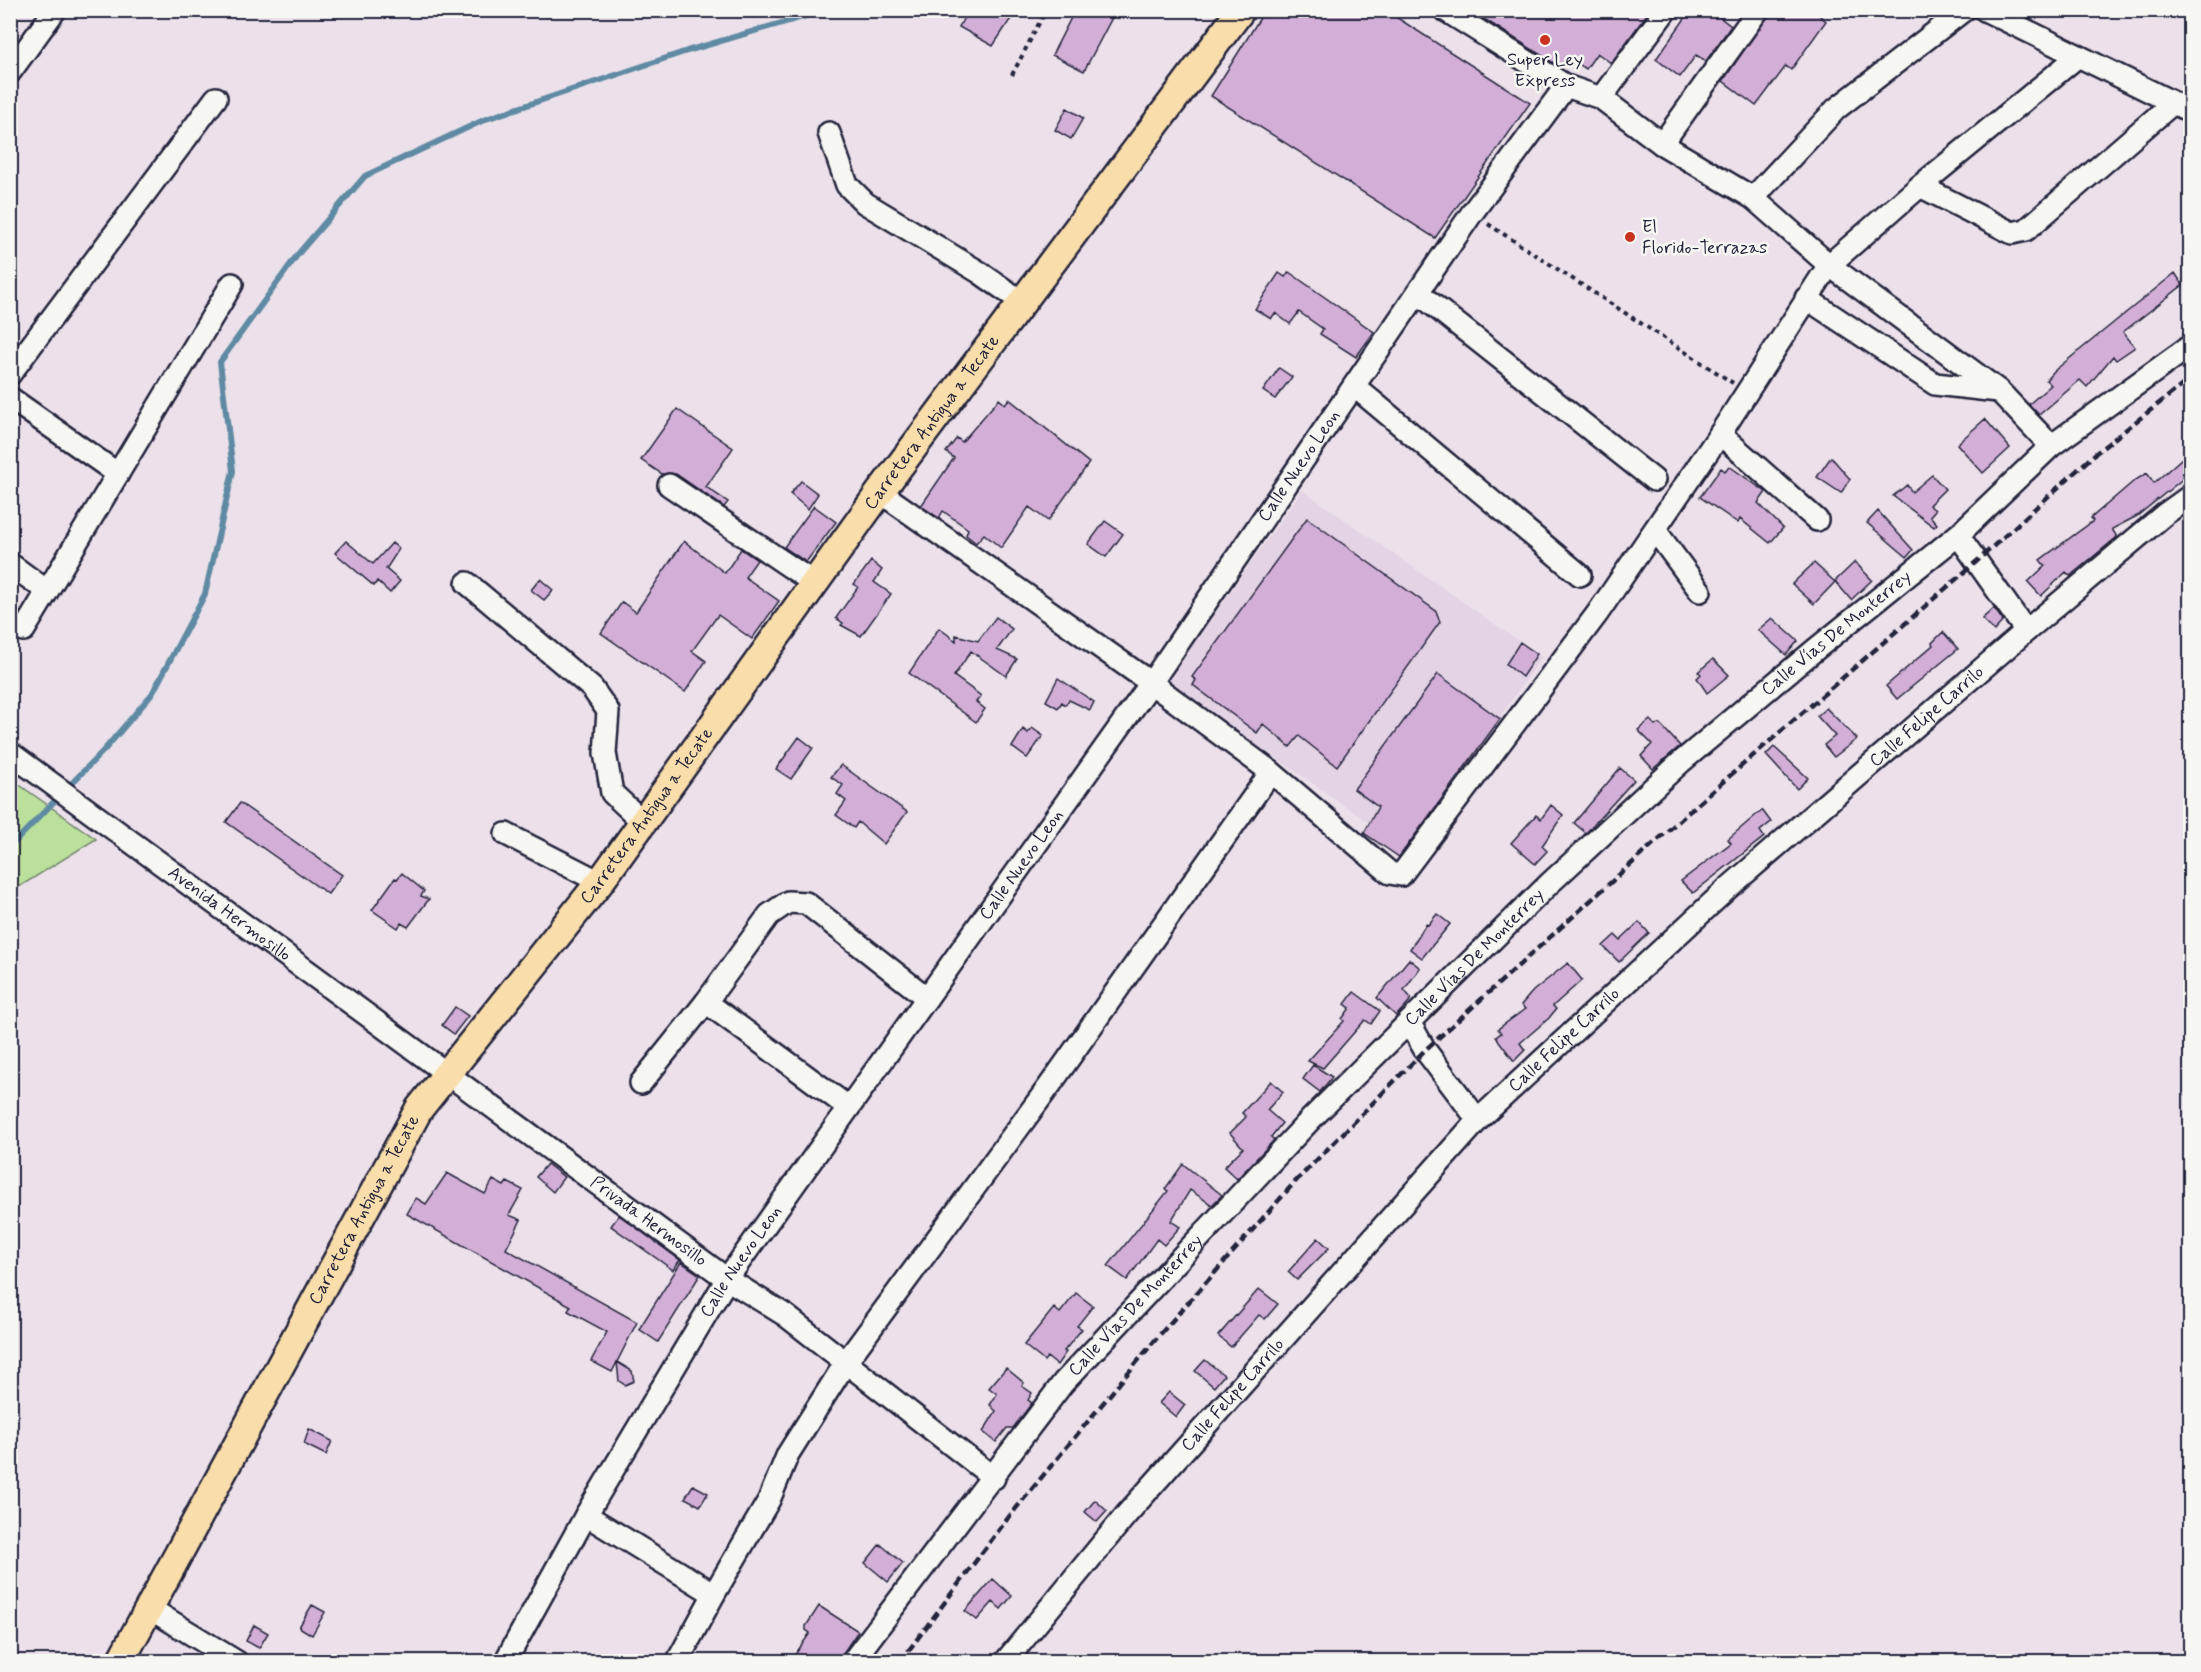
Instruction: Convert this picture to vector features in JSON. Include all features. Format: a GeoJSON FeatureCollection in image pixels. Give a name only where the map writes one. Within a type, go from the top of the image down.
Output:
{"type":"FeatureCollection","features":[{"type":"Feature","properties":{"kind":"main road","name":"Carretera Antigua a Tecate"},"geometry":{"type":"LineString","coordinates":[[120,1662],[419,1109],[600,882],[880,492],[1241,10]]}},
{"type":"Feature","properties":{"kind":"street"},"geometry":{"type":"LineString","coordinates":[[11,69],[55,10]]}},
{"type":"Feature","properties":{"kind":"street"},"geometry":{"type":"LineString","coordinates":[[1445,10],[1566,86],[1601,98],[1662,144],[1753,198],[1829,265],[1999,391],[2051,446]]}},
{"type":"Feature","properties":{"kind":"street"},"geometry":{"type":"LineString","coordinates":[[1601,98],[1666,10]]}},
{"type":"Feature","properties":{"kind":"street"},"geometry":{"type":"LineString","coordinates":[[1662,144],[1758,10]]}},
{"type":"Feature","properties":{"kind":"street"},"geometry":{"type":"LineString","coordinates":[[1753,198],[1836,109],[1964,10]]}},
{"type":"Feature","properties":{"kind":"street"},"geometry":{"type":"LineString","coordinates":[[1920,186],[2012,232],[2020,233],[2182,107],[1985,10]]}},
{"type":"Feature","properties":{"kind":"street"},"geometry":{"type":"LineString","coordinates":[[880,492],[1151,683],[1271,772],[1390,873],[1401,875],[1597,614],[1720,434],[1829,265],[1920,186],[2077,57]]}},
{"type":"Feature","properties":{"kind":"street","name":"Calle Nuevo Leon"},"geometry":{"type":"LineString","coordinates":[[505,1662],[586,1515],[727,1278],[1151,683],[1472,213],[1566,86]]}},
{"type":"Feature","properties":{"kind":"street"},"geometry":{"type":"LineString","coordinates":[[10,374],[216,98]]}},
{"type":"Feature","properties":{"kind":"street"},"geometry":{"type":"LineString","coordinates":[[829,133],[847,185],[865,203],[979,272],[1022,302]]}},
{"type":"Feature","properties":{"kind":"street"},"geometry":{"type":"LineString","coordinates":[[24,630],[232,284]]}},
{"type":"Feature","properties":{"kind":"street"},"geometry":{"type":"LineString","coordinates":[[1418,293],[1654,480]]}},
{"type":"Feature","properties":{"kind":"street"},"geometry":{"type":"LineString","coordinates":[[1806,298],[1935,384],[1999,391]]}},
{"type":"Feature","properties":{"kind":"street","name":"Calle Vías De Monterrey"},"geometry":{"type":"LineString","coordinates":[[852,1662],[994,1478],[1063,1383],[1312,1118],[1550,883],[1681,762],[1816,649],[1958,535],[2051,446],[2190,346]]}},
{"type":"Feature","properties":{"kind":"street"},"geometry":{"type":"LineString","coordinates":[[1354,386],[1580,575]]}},
{"type":"Feature","properties":{"kind":"street"},"geometry":{"type":"LineString","coordinates":[[10,398],[118,474]]}},
{"type":"Feature","properties":{"kind":"street"},"geometry":{"type":"LineString","coordinates":[[1720,434],[1816,520]]}},
{"type":"Feature","properties":{"kind":"street"},"geometry":{"type":"LineString","coordinates":[[669,485],[814,583]]}},
{"type":"Feature","properties":{"kind":"street","name":"Calle Felipe Carrilo"},"geometry":{"type":"LineString","coordinates":[[1010,1660],[1134,1506],[1478,1120],[1727,888],[2164,514],[2190,496]]}},
{"type":"Feature","properties":{"kind":"street"},"geometry":{"type":"LineString","coordinates":[[1655,530],[1700,591]]}},
{"type":"Feature","properties":{"kind":"street"},"geometry":{"type":"LineString","coordinates":[[1958,535],[2026,631]]}},
{"type":"Feature","properties":{"kind":"street"},"geometry":{"type":"LineString","coordinates":[[10,564],[47,591]]}},
{"type":"Feature","properties":{"kind":"street"},"geometry":{"type":"LineString","coordinates":[[467,583],[592,688],[608,711],[605,753],[612,793],[643,822]]}},
{"type":"Feature","properties":{"kind":"street","name":"Avenida Hermosillo"},"geometry":{"type":"LineString","coordinates":[[10,753],[445,1074]]}},
{"type":"Feature","properties":{"kind":"street"},"geometry":{"type":"LineString","coordinates":[[676,1662],[769,1500],[788,1454],[846,1362],[1050,1085],[1271,772]]}},
{"type":"Feature","properties":{"kind":"street"},"geometry":{"type":"LineString","coordinates":[[506,834],[600,882]]}},
{"type":"Feature","properties":{"kind":"street"},"geometry":{"type":"LineString","coordinates":[[641,1083],[706,1002],[769,915],[788,902],[806,903],[927,998]]}},
{"type":"Feature","properties":{"kind":"street"},"geometry":{"type":"LineString","coordinates":[[706,1002],[848,1107]]}},
{"type":"Feature","properties":{"kind":"street"},"geometry":{"type":"LineString","coordinates":[[1409,1022],[1425,1050],[1478,1120]]}},
{"type":"Feature","properties":{"kind":"street","name":"Privada Hermosillo"},"geometry":{"type":"LineString","coordinates":[[445,1074],[727,1278],[785,1316],[994,1478]]}},
{"type":"Feature","properties":{"kind":"street"},"geometry":{"type":"LineString","coordinates":[[586,1515],[714,1594]]}},
{"type":"Feature","properties":{"kind":"street"},"geometry":{"type":"LineString","coordinates":[[149,1608],[237,1662]]}},
{"type":"Feature","properties":{"kind":"path"},"geometry":{"type":"LineString","coordinates":[[1012,75],[1046,10]]}},
{"type":"Feature","properties":{"kind":"path"},"geometry":{"type":"LineString","coordinates":[[1472,213],[1746,392]]}},
{"type":"Feature","properties":{"kind":"shaded area"},"geometry":{"type":"Polygon","coordinates":[[[1302,490],[1542,657],[1407,849],[1167,682],[1302,490]]]}},
{"type":"Feature","properties":{"kind":"green space"},"geometry":{"type":"Polygon","coordinates":[[[11,779],[96,839],[11,892],[11,779]]]}},
{"type":"Feature","properties":{"kind":"building"},"geometry":{"type":"Polygon","coordinates":[[[968,10],[1001,10],[1012,17],[993,46],[959,27],[968,10]]]}},
{"type":"Feature","properties":{"kind":"building"},"geometry":{"type":"Polygon","coordinates":[[[1075,10],[1116,10],[1084,71],[1052,55],[1075,10]]]}},
{"type":"Feature","properties":{"kind":"building"},"geometry":{"type":"Polygon","coordinates":[[[1265,10],[1385,10],[1530,103],[1435,238],[1211,96],[1265,10]]]}},
{"type":"Feature","properties":{"kind":"building"},"geometry":{"type":"Polygon","coordinates":[[[1470,10],[1650,10],[1611,63],[1597,53],[1586,69],[1568,57],[1560,67],[1470,10]]]}},
{"type":"Feature","properties":{"kind":"building"},"geometry":{"type":"Polygon","coordinates":[[[1691,10],[1710,10],[1731,26],[1706,61],[1696,55],[1680,77],[1656,59],[1691,10]]]}},
{"type":"Feature","properties":{"kind":"building"},"geometry":{"type":"Polygon","coordinates":[[[1771,10],[1813,10],[1826,21],[1791,70],[1786,66],[1756,106],[1723,81],[1771,10]]]}},
{"type":"Feature","properties":{"kind":"building"},"geometry":{"type":"Polygon","coordinates":[[[1067,108],[1083,118],[1071,139],[1055,130],[1067,108]]]}},
{"type":"Feature","properties":{"kind":"building"},"geometry":{"type":"Polygon","coordinates":[[[1289,272],[1374,332],[1356,357],[1320,334],[1323,329],[1299,312],[1290,324],[1275,313],[1271,319],[1255,309],[1279,273],[1285,277],[1289,272]]]}},
{"type":"Feature","properties":{"kind":"building"},"geometry":{"type":"Polygon","coordinates":[[[2175,273],[2183,285],[2123,332],[2135,347],[2116,360],[2113,356],[2087,387],[2080,380],[2039,415],[2029,404],[2051,385],[2046,380],[2054,371],[2175,273]]]}},
{"type":"Feature","properties":{"kind":"building"},"geometry":{"type":"Polygon","coordinates":[[[1279,368],[1292,377],[1275,399],[1263,391],[1279,368]]]}},
{"type":"Feature","properties":{"kind":"building"},"geometry":{"type":"Polygon","coordinates":[[[999,399],[1005,404],[1009,399],[1089,463],[1048,521],[1029,507],[1001,548],[984,534],[976,543],[966,535],[968,529],[943,511],[939,518],[921,506],[954,458],[946,452],[957,438],[962,442],[999,399]]]}},
{"type":"Feature","properties":{"kind":"building"},"geometry":{"type":"Polygon","coordinates":[[[677,409],[733,448],[706,487],[728,502],[724,507],[676,474],[662,474],[641,460],[677,409]]]}},
{"type":"Feature","properties":{"kind":"building"},"geometry":{"type":"Polygon","coordinates":[[[1985,419],[2010,448],[1983,473],[1957,444],[1985,419]]]}},
{"type":"Feature","properties":{"kind":"building"},"geometry":{"type":"Polygon","coordinates":[[[2190,451],[2190,473],[2137,516],[2112,529],[2117,537],[2070,576],[2066,572],[2041,596],[2028,582],[2045,566],[2040,560],[2093,521],[2091,518],[2134,481],[2147,473],[2154,483],[2190,451]]]}},
{"type":"Feature","properties":{"kind":"building"},"geometry":{"type":"Polygon","coordinates":[[[1831,457],[1850,479],[1841,493],[1817,477],[1831,457]]]}},
{"type":"Feature","properties":{"kind":"building"},"geometry":{"type":"Polygon","coordinates":[[[1729,466],[1766,492],[1758,503],[1783,528],[1770,543],[1740,519],[1738,523],[1700,497],[1721,468],[1725,471],[1729,466]]]}},
{"type":"Feature","properties":{"kind":"building"},"geometry":{"type":"Polygon","coordinates":[[[1932,475],[1945,489],[1929,505],[1935,510],[1930,516],[1937,524],[1934,527],[1893,496],[1907,485],[1912,492],[1932,475]]]}},
{"type":"Feature","properties":{"kind":"building"},"geometry":{"type":"Polygon","coordinates":[[[801,481],[818,494],[808,509],[790,494],[801,481]]]}},
{"type":"Feature","properties":{"kind":"building"},"geometry":{"type":"Polygon","coordinates":[[[814,506],[836,522],[806,562],[784,547],[814,506]]]}},
{"type":"Feature","properties":{"kind":"building"},"geometry":{"type":"Polygon","coordinates":[[[1878,511],[1913,550],[1907,557],[1867,523],[1878,511]]]}},
{"type":"Feature","properties":{"kind":"building"},"geometry":{"type":"Polygon","coordinates":[[[1307,518],[1436,611],[1440,622],[1337,766],[1299,736],[1290,747],[1263,724],[1257,733],[1193,685],[1196,680],[1192,677],[1307,518]]]}},
{"type":"Feature","properties":{"kind":"building"},"geometry":{"type":"Polygon","coordinates":[[[1105,521],[1123,534],[1106,557],[1088,544],[1105,521]]]}},
{"type":"Feature","properties":{"kind":"building"},"geometry":{"type":"Polygon","coordinates":[[[346,541],[373,564],[392,543],[399,549],[386,569],[400,581],[390,593],[377,581],[374,586],[335,553],[346,541]]]}},
{"type":"Feature","properties":{"kind":"building"},"geometry":{"type":"Polygon","coordinates":[[[684,541],[725,573],[741,549],[757,560],[745,577],[779,601],[752,639],[718,615],[692,651],[706,661],[685,692],[601,633],[622,602],[636,612],[684,541]]]}},
{"type":"Feature","properties":{"kind":"building"},"geometry":{"type":"Polygon","coordinates":[[[871,561],[882,570],[874,582],[891,594],[861,636],[841,625],[843,623],[836,618],[858,587],[854,584],[871,561]]]}},
{"type":"Feature","properties":{"kind":"building"},"geometry":{"type":"Polygon","coordinates":[[[1855,562],[1872,580],[1851,600],[1835,581],[1855,562]]]}},
{"type":"Feature","properties":{"kind":"building"},"geometry":{"type":"Polygon","coordinates":[[[1814,563],[1835,582],[1814,604],[1792,584],[1814,563]]]}},
{"type":"Feature","properties":{"kind":"building"},"geometry":{"type":"Polygon","coordinates":[[[540,579],[553,590],[544,600],[531,590],[540,579]]]}},
{"type":"Feature","properties":{"kind":"building"},"geometry":{"type":"Polygon","coordinates":[[[1994,608],[2003,621],[1994,631],[1982,619],[1994,608]]]}},
{"type":"Feature","properties":{"kind":"building"},"geometry":{"type":"Polygon","coordinates":[[[996,617],[1012,629],[997,650],[1017,659],[1006,676],[971,651],[954,676],[981,696],[976,702],[985,709],[976,722],[909,673],[939,628],[956,641],[956,635],[978,641],[996,617]]]}},
{"type":"Feature","properties":{"kind":"building"},"geometry":{"type":"Polygon","coordinates":[[[1772,618],[1798,641],[1786,655],[1758,630],[1772,618]]]}},
{"type":"Feature","properties":{"kind":"building"},"geometry":{"type":"Polygon","coordinates":[[[1943,632],[1958,649],[1897,699],[1886,686],[1933,645],[1932,643],[1943,632]]]}},
{"type":"Feature","properties":{"kind":"building"},"geometry":{"type":"Polygon","coordinates":[[[1520,642],[1537,654],[1522,677],[1506,664],[1520,642]]]}},
{"type":"Feature","properties":{"kind":"building"},"geometry":{"type":"Polygon","coordinates":[[[1713,659],[1729,675],[1707,693],[1697,678],[1701,674],[1698,672],[1713,659]]]}},
{"type":"Feature","properties":{"kind":"building"},"geometry":{"type":"Polygon","coordinates":[[[1438,674],[1500,719],[1399,857],[1364,833],[1378,807],[1354,789],[1438,674]]]}},
{"type":"Feature","properties":{"kind":"building"},"geometry":{"type":"Polygon","coordinates":[[[1058,678],[1094,702],[1090,710],[1069,700],[1065,705],[1062,702],[1058,708],[1046,701],[1058,678]]]}},
{"type":"Feature","properties":{"kind":"building"},"geometry":{"type":"Polygon","coordinates":[[[1826,708],[1857,739],[1834,757],[1824,745],[1835,736],[1817,716],[1826,708]]]}},
{"type":"Feature","properties":{"kind":"building"},"geometry":{"type":"Polygon","coordinates":[[[1650,720],[1655,725],[1660,724],[1680,746],[1653,769],[1641,756],[1652,744],[1638,730],[1650,720]]]}},
{"type":"Feature","properties":{"kind":"building"},"geometry":{"type":"Polygon","coordinates":[[[1032,728],[1043,736],[1027,758],[1012,747],[1023,729],[1028,733],[1032,728]]]}},
{"type":"Feature","properties":{"kind":"building"},"geometry":{"type":"Polygon","coordinates":[[[799,737],[813,748],[791,779],[776,769],[799,737]]]}},
{"type":"Feature","properties":{"kind":"building"},"geometry":{"type":"Polygon","coordinates":[[[1774,747],[1808,778],[1797,789],[1766,755],[1774,747]]]}},
{"type":"Feature","properties":{"kind":"building"},"geometry":{"type":"Polygon","coordinates":[[[841,765],[907,812],[884,844],[858,822],[854,828],[836,815],[846,801],[837,794],[843,785],[831,777],[841,765]]]}},
{"type":"Feature","properties":{"kind":"building"},"geometry":{"type":"Polygon","coordinates":[[[1620,768],[1634,780],[1586,833],[1574,823],[1620,768]]]}},
{"type":"Feature","properties":{"kind":"building"},"geometry":{"type":"Polygon","coordinates":[[[240,803],[342,875],[328,894],[226,822],[240,803]]]}},
{"type":"Feature","properties":{"kind":"building"},"geometry":{"type":"Polygon","coordinates":[[[1551,805],[1563,815],[1542,846],[1547,851],[1535,864],[1511,843],[1536,815],[1541,819],[1551,805]]]}},
{"type":"Feature","properties":{"kind":"building"},"geometry":{"type":"Polygon","coordinates":[[[1762,810],[1771,822],[1760,831],[1764,837],[1693,893],[1681,881],[1731,843],[1728,839],[1762,810]]]}},
{"type":"Feature","properties":{"kind":"building"},"geometry":{"type":"Polygon","coordinates":[[[402,873],[424,891],[421,896],[429,899],[408,927],[401,923],[398,928],[372,910],[395,878],[397,879],[402,873]]]}},
{"type":"Feature","properties":{"kind":"building"},"geometry":{"type":"Polygon","coordinates":[[[1437,914],[1450,924],[1422,958],[1410,949],[1426,924],[1428,925],[1437,914]]]}},
{"type":"Feature","properties":{"kind":"building"},"geometry":{"type":"Polygon","coordinates":[[[1639,922],[1649,933],[1619,962],[1603,946],[1615,935],[1620,940],[1639,922]]]}},
{"type":"Feature","properties":{"kind":"building"},"geometry":{"type":"Polygon","coordinates":[[[1409,959],[1420,968],[1404,990],[1411,998],[1409,1002],[1396,1016],[1377,998],[1409,959]]]}},
{"type":"Feature","properties":{"kind":"building"},"geometry":{"type":"Polygon","coordinates":[[[1568,963],[1582,980],[1553,1006],[1556,1009],[1549,1018],[1520,1043],[1525,1050],[1514,1061],[1496,1037],[1501,1033],[1498,1029],[1525,1009],[1521,1005],[1533,991],[1568,963]]]}},
{"type":"Feature","properties":{"kind":"building"},"geometry":{"type":"Polygon","coordinates":[[[1354,992],[1380,1011],[1371,1024],[1365,1020],[1323,1068],[1308,1061],[1344,1021],[1342,1019],[1350,1008],[1345,1004],[1354,992]]]}},
{"type":"Feature","properties":{"kind":"building"},"geometry":{"type":"Polygon","coordinates":[[[455,1007],[468,1016],[454,1034],[442,1025],[455,1007]]]}},
{"type":"Feature","properties":{"kind":"building"},"geometry":{"type":"Polygon","coordinates":[[[1313,1065],[1332,1077],[1320,1092],[1303,1079],[1313,1065]]]}},
{"type":"Feature","properties":{"kind":"building"},"geometry":{"type":"Polygon","coordinates":[[[1271,1081],[1283,1092],[1267,1110],[1282,1123],[1271,1137],[1274,1140],[1237,1179],[1224,1167],[1243,1148],[1230,1133],[1246,1117],[1242,1113],[1271,1081]]]}},
{"type":"Feature","properties":{"kind":"building"},"geometry":{"type":"Polygon","coordinates":[[[547,1164],[564,1177],[553,1192],[536,1177],[547,1164]]]}},
{"type":"Feature","properties":{"kind":"building"},"geometry":{"type":"Polygon","coordinates":[[[1183,1164],[1222,1195],[1212,1205],[1190,1190],[1171,1221],[1180,1227],[1164,1245],[1157,1239],[1127,1280],[1108,1266],[1168,1191],[1165,1189],[1183,1164]]]}},
{"type":"Feature","properties":{"kind":"building"},"geometry":{"type":"Polygon","coordinates":[[[447,1173],[485,1194],[493,1180],[504,1186],[507,1182],[523,1190],[509,1215],[521,1220],[506,1249],[637,1322],[612,1372],[591,1361],[607,1332],[568,1311],[571,1306],[407,1214],[416,1198],[426,1204],[447,1173]]]}},
{"type":"Feature","properties":{"kind":"building"},"geometry":{"type":"Polygon","coordinates":[[[619,1215],[680,1260],[673,1270],[611,1226],[619,1215]]]}},
{"type":"Feature","properties":{"kind":"building"},"geometry":{"type":"Polygon","coordinates":[[[1318,1238],[1329,1248],[1297,1280],[1288,1272],[1318,1238]]]}},
{"type":"Feature","properties":{"kind":"building"},"geometry":{"type":"Polygon","coordinates":[[[681,1262],[700,1275],[658,1342],[639,1329],[681,1262]]]}},
{"type":"Feature","properties":{"kind":"building"},"geometry":{"type":"Polygon","coordinates":[[[1259,1289],[1278,1304],[1265,1319],[1259,1315],[1231,1347],[1218,1336],[1259,1289]]]}},
{"type":"Feature","properties":{"kind":"building"},"geometry":{"type":"Polygon","coordinates":[[[1076,1293],[1093,1306],[1077,1326],[1082,1329],[1064,1351],[1066,1352],[1057,1365],[1047,1357],[1044,1361],[1024,1345],[1054,1308],[1060,1313],[1076,1293]]]}},
{"type":"Feature","properties":{"kind":"building"},"geometry":{"type":"Polygon","coordinates":[[[1205,1360],[1224,1375],[1214,1387],[1195,1371],[1205,1360]]]}},
{"type":"Feature","properties":{"kind":"building"},"geometry":{"type":"Polygon","coordinates":[[[617,1362],[632,1371],[634,1381],[625,1385],[619,1381],[617,1362]]]}},
{"type":"Feature","properties":{"kind":"building"},"geometry":{"type":"Polygon","coordinates":[[[1006,1368],[1024,1383],[1022,1386],[1032,1393],[1028,1400],[1032,1403],[1013,1428],[1007,1428],[996,1442],[983,1432],[996,1411],[990,1405],[997,1394],[989,1388],[1006,1368]]]}},
{"type":"Feature","properties":{"kind":"building"},"geometry":{"type":"Polygon","coordinates":[[[1169,1392],[1185,1405],[1176,1417],[1159,1403],[1169,1392]]]}},
{"type":"Feature","properties":{"kind":"building"},"geometry":{"type":"Polygon","coordinates":[[[309,1429],[332,1441],[326,1455],[304,1444],[309,1429]]]}},
{"type":"Feature","properties":{"kind":"building"},"geometry":{"type":"Polygon","coordinates":[[[693,1485],[708,1493],[700,1506],[685,1498],[693,1485]]]}},
{"type":"Feature","properties":{"kind":"building"},"geometry":{"type":"Polygon","coordinates":[[[1095,1500],[1107,1511],[1097,1522],[1085,1512],[1095,1500]]]}},
{"type":"Feature","properties":{"kind":"building"},"geometry":{"type":"Polygon","coordinates":[[[880,1544],[903,1563],[888,1582],[865,1563],[880,1544]]]}},
{"type":"Feature","properties":{"kind":"building"},"geometry":{"type":"Polygon","coordinates":[[[993,1579],[1012,1596],[1001,1609],[993,1602],[977,1620],[965,1611],[993,1579]]]}},
{"type":"Feature","properties":{"kind":"building"},"geometry":{"type":"Polygon","coordinates":[[[312,1605],[325,1612],[312,1635],[299,1627],[312,1605]]]}},
{"type":"Feature","properties":{"kind":"building"},"geometry":{"type":"Polygon","coordinates":[[[819,1606],[858,1631],[837,1662],[790,1662],[810,1633],[806,1630],[806,1626],[819,1606]]]}},
{"type":"Feature","properties":{"kind":"building"},"geometry":{"type":"Polygon","coordinates":[[[254,1625],[268,1633],[259,1648],[246,1641],[254,1625]]]}},
{"type":"Feature","properties":{"kind":"waterway"},"geometry":{"type":"LineString","coordinates":[[10,847],[105,749],[152,694],[205,594],[233,471],[220,362],[298,254],[365,176],[486,119],[687,51],[826,10]]}},
{"type":"Feature","properties":{"kind":"railway"},"geometry":{"type":"LineString","coordinates":[[900,1662],[1008,1518],[1156,1339],[1294,1183],[1425,1050],[1702,800],[1976,562],[2096,453],[2190,379]]}},
{"type":"Feature","properties":{"kind":"place","name":"Super Ley Express"},"geometry":{"type":"Point","coordinates":[1545,40]}},
{"type":"Feature","properties":{"kind":"place","name":"El Florido-Terrazas"},"geometry":{"type":"Point","coordinates":[1630,237]}}]}
